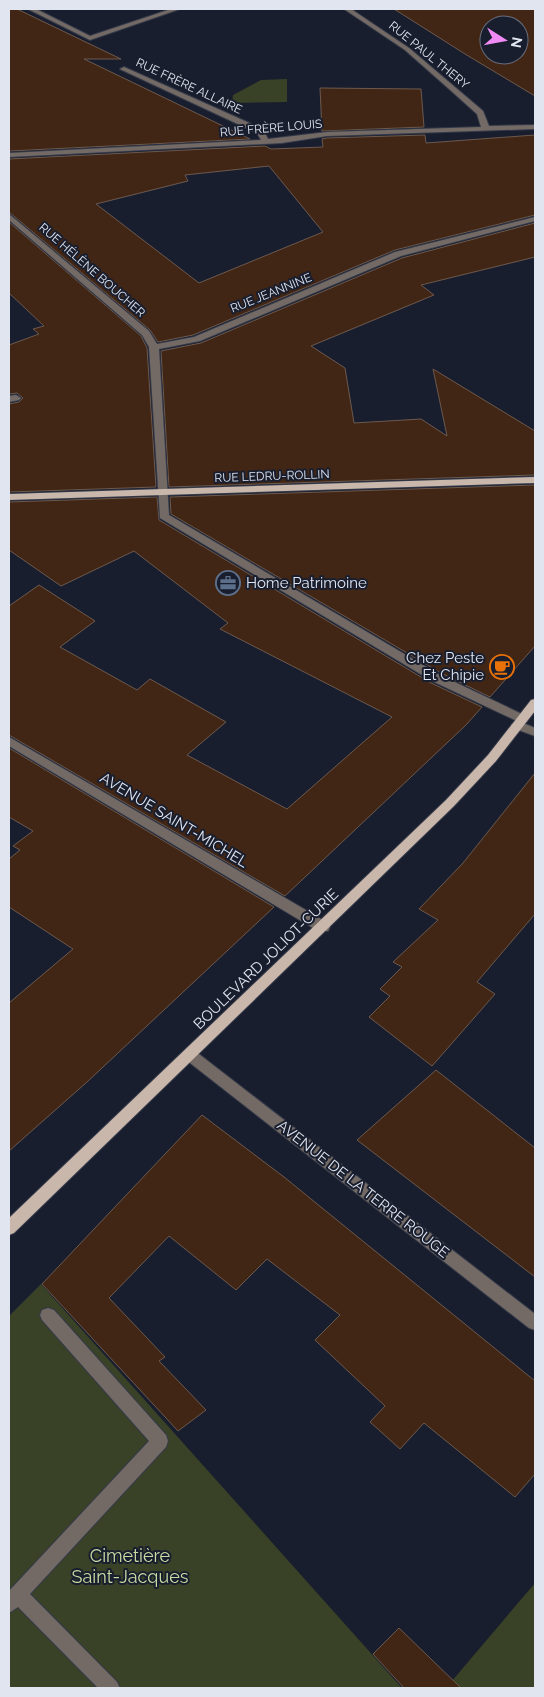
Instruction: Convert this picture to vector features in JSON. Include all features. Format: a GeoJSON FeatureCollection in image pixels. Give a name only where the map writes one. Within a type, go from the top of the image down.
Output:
{"type":"FeatureCollection","features":[{"type":"Feature","properties":{"kind":"main road","name":"RUE LEDRU-ROLLIN"},"geometry":{"type":"LineString","coordinates":[[9,496],[535,480]]}},
{"type":"Feature","properties":{"kind":"main road","name":"BOULEVARD JOLIOT-CURIE"},"geometry":{"type":"LineString","coordinates":[[9,1228],[323,927],[450,802],[492,758],[535,703]]}},
{"type":"Feature","properties":{"kind":"street"},"geometry":{"type":"LineString","coordinates":[[31,9],[90,38],[177,9]]}},
{"type":"Feature","properties":{"kind":"street","name":"RUE PAUL THERY"},"geometry":{"type":"LineString","coordinates":[[347,9],[407,48],[480,112],[486,129]]}},
{"type":"Feature","properties":{"kind":"street","name":"RUE FRÈRE ALLAIRE"},"geometry":{"type":"LineString","coordinates":[[124,69],[260,131],[265,142]]}},
{"type":"Feature","properties":{"kind":"street","name":"RUE FRÈRE LOUIS"},"geometry":{"type":"LineString","coordinates":[[9,155],[265,142],[327,134],[535,127]]}},
{"type":"Feature","properties":{"kind":"street","name":"RUE HÉLÈNE BOUCHER"},"geometry":{"type":"LineString","coordinates":[[9,216],[146,333],[154,347]]}},
{"type":"Feature","properties":{"kind":"street","name":"RUE JEANNINE"},"geometry":{"type":"LineString","coordinates":[[154,347],[197,339],[398,254],[535,219]]}},
{"type":"Feature","properties":{"kind":"street"},"geometry":{"type":"LineString","coordinates":[[154,347],[164,516],[436,678],[535,732]]}},
{"type":"Feature","properties":{"kind":"street","name":"AVENUE SAINT-MICHEL"},"geometry":{"type":"LineString","coordinates":[[9,741],[323,927]]}},
{"type":"Feature","properties":{"kind":"street","name":"AVENUE DE LA TERRE ROUGE"},"geometry":{"type":"LineString","coordinates":[[190,1055],[535,1323]]}},
{"type":"Feature","properties":{"kind":"street"},"geometry":{"type":"LineString","coordinates":[[48,1314],[160,1441],[13,1599],[111,1688]]}},
{"type":"Feature","properties":{"kind":"green space"},"geometry":{"type":"Polygon","coordinates":[[[287,79],[287,102],[232,103],[233,95],[261,80],[287,79]]]}},
{"type":"Feature","properties":{"kind":"green space","name":"Cimetière Saint-Jacques"},"geometry":{"type":"Polygon","coordinates":[[[41,1284],[402,1688],[9,1688],[9,1316],[41,1284]]]}},
{"type":"Feature","properties":{"kind":"green space"},"geometry":{"type":"Polygon","coordinates":[[[535,1583],[535,1688],[446,1688],[535,1583]]]}},
{"type":"Feature","properties":{"kind":"building"},"geometry":{"type":"Polygon","coordinates":[[[9,9],[17,9],[121,59],[84,59],[250,139],[9,151],[9,9]]]}},
{"type":"Feature","properties":{"kind":"building"},"geometry":{"type":"Polygon","coordinates":[[[394,9],[535,9],[535,96],[483,65],[529,65],[529,15],[479,15],[479,62],[394,9]]]}},
{"type":"Feature","properties":{"kind":"building"},"geometry":{"type":"Polygon","coordinates":[[[320,88],[421,89],[424,127],[322,131],[320,88]]]}},
{"type":"Feature","properties":{"kind":"building"},"geometry":{"type":"Polygon","coordinates":[[[425,135],[426,143],[535,135],[535,215],[395,250],[193,335],[158,342],[150,330],[9,212],[9,159],[265,146],[271,149],[323,147],[322,139],[425,135]],[[269,166],[185,175],[188,181],[96,204],[199,283],[323,232],[269,166]]]}},
{"type":"Feature","properties":{"kind":"building"},"geometry":{"type":"Polygon","coordinates":[[[9,222],[141,336],[147,348],[156,487],[9,492],[9,404],[19,402],[23,398],[17,393],[9,394],[9,345],[39,334],[33,329],[44,326],[9,293],[9,222]]]}},
{"type":"Feature","properties":{"kind":"building"},"geometry":{"type":"Polygon","coordinates":[[[535,223],[535,257],[421,285],[434,295],[311,346],[345,368],[354,423],[421,419],[447,436],[433,369],[535,431],[535,475],[169,487],[161,351],[201,343],[402,258],[535,223]]]}},
{"type":"Feature","properties":{"kind":"building"},"geometry":{"type":"Polygon","coordinates":[[[535,485],[535,646],[490,697],[441,673],[171,514],[170,497],[535,485]]]}},
{"type":"Feature","properties":{"kind":"building"},"geometry":{"type":"Polygon","coordinates":[[[157,497],[159,520],[431,683],[482,707],[466,725],[285,896],[9,735],[9,606],[39,585],[95,621],[60,647],[137,690],[150,679],[226,722],[187,755],[287,809],[392,717],[220,629],[228,623],[134,551],[61,586],[9,550],[9,502],[157,497]]]}},
{"type":"Feature","properties":{"kind":"building"},"geometry":{"type":"Polygon","coordinates":[[[9,748],[274,907],[87,1082],[9,1151],[9,1003],[73,949],[9,907],[9,859],[20,850],[13,846],[33,831],[9,817],[9,748]]]}},
{"type":"Feature","properties":{"kind":"building"},"geometry":{"type":"Polygon","coordinates":[[[535,773],[535,914],[477,982],[495,994],[432,1066],[369,1017],[390,996],[380,989],[402,967],[393,962],[438,920],[419,909],[463,863],[535,773]]]}},
{"type":"Feature","properties":{"kind":"building"},"geometry":{"type":"Polygon","coordinates":[[[436,1070],[535,1148],[535,1277],[357,1140],[436,1070]]]}},
{"type":"Feature","properties":{"kind":"building"},"geometry":{"type":"Polygon","coordinates":[[[202,1115],[284,1177],[535,1381],[535,1474],[515,1497],[424,1423],[400,1449],[370,1422],[385,1406],[315,1340],[340,1315],[267,1259],[236,1290],[169,1236],[109,1298],[165,1357],[159,1361],[206,1410],[178,1431],[42,1284],[202,1115]]]}},
{"type":"Feature","properties":{"kind":"building"},"geometry":{"type":"Polygon","coordinates":[[[399,1628],[461,1688],[404,1688],[373,1654],[399,1628]]]}},
{"type":"Feature","properties":{"kind":"place","name":"Home Patrimoine"},"geometry":{"type":"Point","coordinates":[228,583]}},
{"type":"Feature","properties":{"kind":"place","name":"Chez Peste Et Chipie"},"geometry":{"type":"Point","coordinates":[502,667]}}]}
